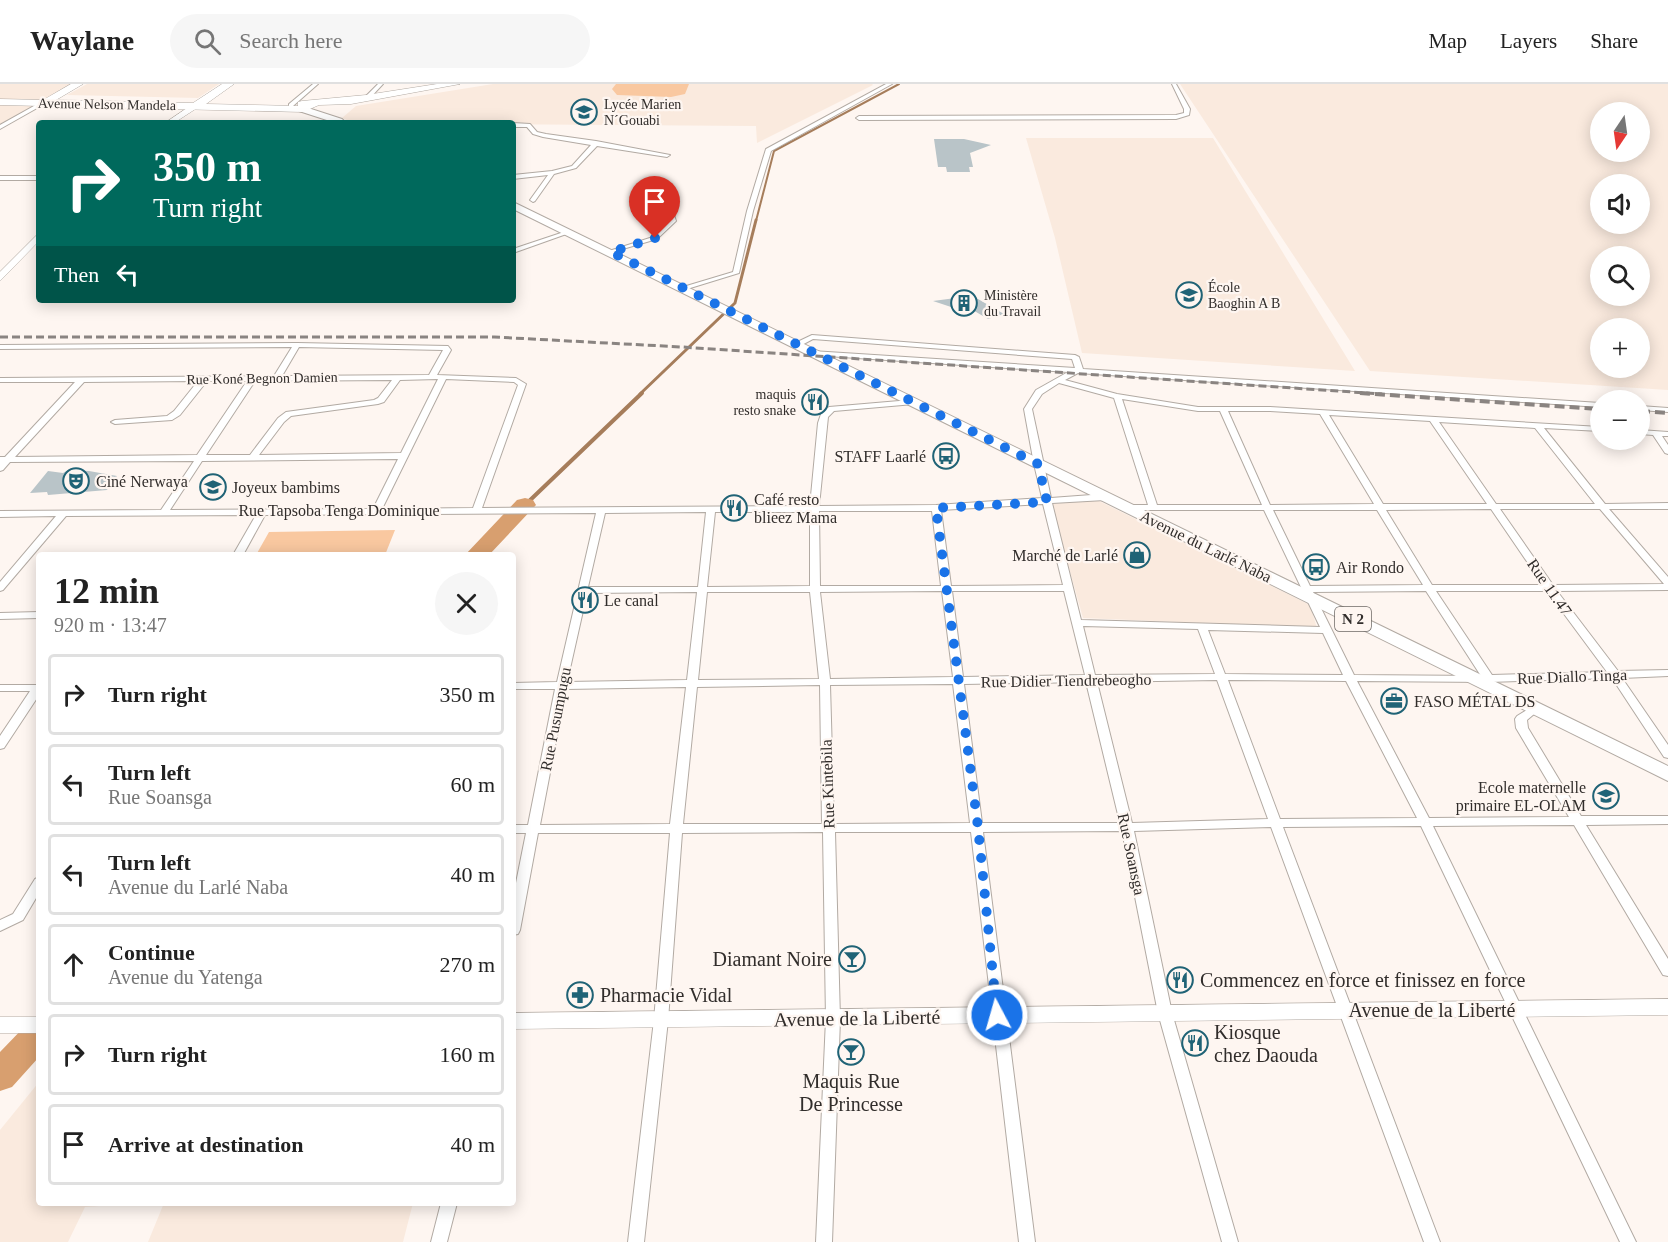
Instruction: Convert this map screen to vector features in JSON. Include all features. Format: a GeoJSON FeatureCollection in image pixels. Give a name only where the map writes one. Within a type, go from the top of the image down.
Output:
{"type":"FeatureCollection","features":[{"type":"Feature","properties":{"kind":"highway"},"geometry":{"type":"LineString","coordinates":[[43,103],[78,84]]}},
{"type":"Feature","properties":{"kind":"highway"},"geometry":{"type":"LineString","coordinates":[[197,105],[229,84]]}},
{"type":"Feature","properties":{"kind":"highway","name":"Avenue Nelson Mandela"},"geometry":{"type":"LineString","coordinates":[[0,102],[304,106],[454,84]]}},
{"type":"Feature","properties":{"kind":"main road"},"geometry":{"type":"LineString","coordinates":[[174,120],[197,105]]}},
{"type":"Feature","properties":{"kind":"main road"},"geometry":{"type":"LineString","coordinates":[[304,106],[336,120]]}},
{"type":"Feature","properties":{"kind":"main road","name":"N 2"},"geometry":{"type":"LineString","coordinates":[[516,206],[685,288]]}},
{"type":"Feature","properties":{"kind":"main road"},"geometry":{"type":"LineString","coordinates":[[0,278],[36,239]]}},
{"type":"Feature","properties":{"kind":"main road","name":"Avenue du Larlé Naba"},"geometry":{"type":"LineString","coordinates":[[685,288],[911,402],[1483,679],[1534,709],[1668,774]]}},
{"type":"Feature","properties":{"kind":"main road","name":"Avenue de la Liberté"},"geometry":{"type":"LineString","coordinates":[[516,1021],[833,1019],[1668,1007]]}},
{"type":"Feature","properties":{"kind":"street"},"geometry":{"type":"LineString","coordinates":[[304,106],[316,84]]}},
{"type":"Feature","properties":{"kind":"street"},"geometry":{"type":"LineString","coordinates":[[366,98],[381,84]]}},
{"type":"Feature","properties":{"kind":"street"},"geometry":{"type":"LineString","coordinates":[[685,288],[736,273],[750,212],[768,150],[890,84]]}},
{"type":"Feature","properties":{"kind":"street"},"geometry":{"type":"LineString","coordinates":[[859,118],[1176,117],[1187,114],[1187,109],[1174,84]]}},
{"type":"Feature","properties":{"kind":"street"},"geometry":{"type":"LineString","coordinates":[[0,127],[43,103]]}},
{"type":"Feature","properties":{"kind":"street"},"geometry":{"type":"LineString","coordinates":[[516,125],[528,125],[535,133],[545,136],[667,155]]}},
{"type":"Feature","properties":{"kind":"street"},"geometry":{"type":"LineString","coordinates":[[516,177],[552,173],[574,167],[596,143]]}},
{"type":"Feature","properties":{"kind":"street"},"geometry":{"type":"LineString","coordinates":[[534,200],[552,173]]}},
{"type":"Feature","properties":{"kind":"street"},"geometry":{"type":"LineString","coordinates":[[0,177],[36,178]]}},
{"type":"Feature","properties":{"kind":"street"},"geometry":{"type":"LineString","coordinates":[[611,252],[655,238],[675,220],[668,204],[659,199]]}},
{"type":"Feature","properties":{"kind":"street"},"geometry":{"type":"LineString","coordinates":[[516,251],[569,232]]}},
{"type":"Feature","properties":{"kind":"street"},"geometry":{"type":"LineString","coordinates":[[795,345],[812,337],[1075,357],[1078,369]]}},
{"type":"Feature","properties":{"kind":"street"},"geometry":{"type":"LineString","coordinates":[[0,347],[297,345],[445,348],[447,350],[432,377]]}},
{"type":"Feature","properties":{"kind":"street"},"geometry":{"type":"LineString","coordinates":[[277,377],[297,345]]}},
{"type":"Feature","properties":{"kind":"street"},"geometry":{"type":"LineString","coordinates":[[973,350],[1014,365]]}},
{"type":"Feature","properties":{"kind":"street"},"geometry":{"type":"LineString","coordinates":[[811,353],[1590,404]]}},
{"type":"Feature","properties":{"kind":"street"},"geometry":{"type":"LineString","coordinates":[[1059,381],[1078,369]]}},
{"type":"Feature","properties":{"kind":"street","name":"Rue Koné Begnon Damien"},"geometry":{"type":"LineString","coordinates":[[0,380],[277,377],[505,378],[522,384],[477,509]]}},
{"type":"Feature","properties":{"kind":"street"},"geometry":{"type":"LineString","coordinates":[[253,457],[281,420],[289,414],[381,400],[398,377]]}},
{"type":"Feature","properties":{"kind":"street"},"geometry":{"type":"LineString","coordinates":[[377,510],[443,377]]}},
{"type":"Feature","properties":{"kind":"street"},"geometry":{"type":"LineString","coordinates":[[164,512],[253,378]]}},
{"type":"Feature","properties":{"kind":"street"},"geometry":{"type":"LineString","coordinates":[[115,422],[169,418],[177,413],[204,379]]}},
{"type":"Feature","properties":{"kind":"street"},"geometry":{"type":"LineString","coordinates":[[0,468],[3,460],[81,380]]}},
{"type":"Feature","properties":{"kind":"street"},"geometry":{"type":"LineString","coordinates":[[1059,381],[1117,396],[1168,405],[1224,411],[1270,409],[1590,429]]}},
{"type":"Feature","properties":{"kind":"street","name":"Rue Soansga"},"geometry":{"type":"LineString","coordinates":[[1059,381],[1039,392],[1029,404],[1038,464],[1127,827],[1165,1013],[1230,1242]]}},
{"type":"Feature","properties":{"kind":"street"},"geometry":{"type":"LineString","coordinates":[[1117,396],[1153,508]]}},
{"type":"Feature","properties":{"kind":"street","name":"Rue Kintebila"},"geometry":{"type":"LineString","coordinates":[[824,1242],[833,1019],[825,682],[815,590],[814,508],[822,423],[827,412],[839,408],[911,402]]}},
{"type":"Feature","properties":{"kind":"street"},"geometry":{"type":"LineString","coordinates":[[1650,409],[1668,410]]}},
{"type":"Feature","properties":{"kind":"street"},"geometry":{"type":"LineString","coordinates":[[1224,411],[1326,630],[1426,824],[1628,1242]]}},
{"type":"Feature","properties":{"kind":"street"},"geometry":{"type":"LineString","coordinates":[[1324,414],[1483,679]]}},
{"type":"Feature","properties":{"kind":"street","name":"Rue 11.47"},"geometry":{"type":"LineString","coordinates":[[1433,419],[1550,588],[1614,673],[1668,754]]}},
{"type":"Feature","properties":{"kind":"street"},"geometry":{"type":"LineString","coordinates":[[1538,426],[1578,478],[1605,507],[1668,585]]}},
{"type":"Feature","properties":{"kind":"street"},"geometry":{"type":"LineString","coordinates":[[1650,433],[1668,434]]}},
{"type":"Feature","properties":{"kind":"street"},"geometry":{"type":"LineString","coordinates":[[1656,433],[1668,452]]}},
{"type":"Feature","properties":{"kind":"street"},"geometry":{"type":"LineString","coordinates":[[3,460],[405,456]]}},
{"type":"Feature","properties":{"kind":"street","name":"Rue Tapsoba Tenga Dominique"},"geometry":{"type":"LineString","coordinates":[[0,514],[477,509],[936,508],[1105,497]]}},
{"type":"Feature","properties":{"kind":"street"},"geometry":{"type":"LineString","coordinates":[[1130,508],[1668,506]]}},
{"type":"Feature","properties":{"kind":"street"},"geometry":{"type":"LineString","coordinates":[[936,508],[978,827],[997,1015],[1027,1242]]}},
{"type":"Feature","properties":{"kind":"street"},"geometry":{"type":"LineString","coordinates":[[636,1242],[661,1020],[676,829],[711,509]]}},
{"type":"Feature","properties":{"kind":"street","name":"Rue Pusumpugu"},"geometry":{"type":"LineString","coordinates":[[516,916],[561,686],[601,510]]}},
{"type":"Feature","properties":{"kind":"street"},"geometry":{"type":"LineString","coordinates":[[240,552],[263,511]]}},
{"type":"Feature","properties":{"kind":"street"},"geometry":{"type":"LineString","coordinates":[[0,588],[63,514]]}},
{"type":"Feature","properties":{"kind":"street"},"geometry":{"type":"LineString","coordinates":[[1310,594],[1429,588],[1668,585]]}},
{"type":"Feature","properties":{"kind":"street"},"geometry":{"type":"LineString","coordinates":[[583,590],[1069,588]]}},
{"type":"Feature","properties":{"kind":"street"},"geometry":{"type":"LineString","coordinates":[[0,616],[36,613]]}},
{"type":"Feature","properties":{"kind":"street"},"geometry":{"type":"LineString","coordinates":[[1078,623],[1326,630]]}},
{"type":"Feature","properties":{"kind":"street"},"geometry":{"type":"LineString","coordinates":[[1202,626],[1431,1242]]}},
{"type":"Feature","properties":{"kind":"street","name":"Rue Diallo Tinga"},"geometry":{"type":"LineString","coordinates":[[1483,679],[1668,673]]}},
{"type":"Feature","properties":{"kind":"street","name":"Rue Didier Tiendrebeogho"},"geometry":{"type":"LineString","coordinates":[[516,686],[1220,677],[1351,680],[1483,679]]}},
{"type":"Feature","properties":{"kind":"street"},"geometry":{"type":"LineString","coordinates":[[0,688],[36,688]]}},
{"type":"Feature","properties":{"kind":"street"},"geometry":{"type":"LineString","coordinates":[[0,745],[36,691]]}},
{"type":"Feature","properties":{"kind":"street"},"geometry":{"type":"LineString","coordinates":[[1534,709],[1521,719],[1522,728],[1668,971]]}},
{"type":"Feature","properties":{"kind":"street"},"geometry":{"type":"LineString","coordinates":[[516,829],[1127,827],[1276,823],[1426,824],[1668,820]]}},
{"type":"Feature","properties":{"kind":"street"},"geometry":{"type":"LineString","coordinates":[[0,926],[18,917],[36,887]]}},
{"type":"Feature","properties":{"kind":"street"},"geometry":{"type":"LineString","coordinates":[[439,1242],[447,1206]]}},
{"type":"Feature","properties":{"kind":"shaded area"},"geometry":{"type":"Polygon","coordinates":[[[0,84],[78,84],[0,127],[0,84]]]}},
{"type":"Feature","properties":{"kind":"shaded area"},"geometry":{"type":"Polygon","coordinates":[[[87,84],[219,84],[198,98],[67,95],[87,84]]]}},
{"type":"Feature","properties":{"kind":"shaded area","name":"Lycée Marien N´Gouabi"},"geometry":{"type":"Polygon","coordinates":[[[493,84],[873,85],[757,143],[756,126],[516,124],[516,120],[347,120],[342,118],[356,106],[493,84]]]}},
{"type":"Feature","properties":{"kind":"shaded area"},"geometry":{"type":"Polygon","coordinates":[[[616,84],[689,84],[685,94],[671,97],[617,95],[612,89],[616,84]]]}},
{"type":"Feature","properties":{"kind":"shaded area"},"geometry":{"type":"Polygon","coordinates":[[[1180,84],[1668,84],[1668,390],[1370,371],[1180,84]]]}},
{"type":"Feature","properties":{"kind":"shaded area","name":"École Baoghin A B"},"geometry":{"type":"Polygon","coordinates":[[[1026,138],[1213,138],[1355,371],[1082,353],[1055,238],[1026,138]]]}},
{"type":"Feature","properties":{"kind":"shaded area","name":"Marché de Larlé"},"geometry":{"type":"Polygon","coordinates":[[[1097,500],[1310,605],[1317,628],[1083,618],[1051,504],[1097,500]]]}},
{"type":"Feature","properties":{"kind":"shaded area"},"geometry":{"type":"Polygon","coordinates":[[[395,530],[386,552],[258,552],[269,532],[395,530]]]}},
{"type":"Feature","properties":{"kind":"shaded area"},"geometry":{"type":"Polygon","coordinates":[[[36,1086],[36,1206],[100,1206],[85,1207],[68,1242],[0,1242],[0,1130],[36,1086]]]}},
{"type":"Feature","properties":{"kind":"shaded area"},"geometry":{"type":"Polygon","coordinates":[[[163,1206],[412,1206],[403,1242],[148,1242],[163,1206]]]}},
{"type":"Feature","properties":{"kind":"building"},"geometry":{"type":"Polygon","coordinates":[[[934,139],[964,139],[991,145],[970,153],[973,167],[969,167],[970,172],[947,172],[946,167],[938,167],[934,139]]]}},
{"type":"Feature","properties":{"kind":"building"},"geometry":{"type":"Polygon","coordinates":[[[963,297],[978,299],[1004,314],[988,319],[971,309],[957,309],[933,301],[963,297]]]}},
{"type":"Feature","properties":{"kind":"building","name":"Ciné Nerwaya"},"geometry":{"type":"Polygon","coordinates":[[[68,470],[117,476],[107,490],[48,495],[47,492],[30,493],[48,471],[63,473],[68,470]]]}},
{"type":"Feature","properties":{"kind":"waterway"},"geometry":{"type":"LineString","coordinates":[[756,221],[774,151],[899,84]]}},
{"type":"Feature","properties":{"kind":"waterway"},"geometry":{"type":"LineString","coordinates":[[640,394],[735,303],[756,220]]}},
{"type":"Feature","properties":{"kind":"waterway"},"geometry":{"type":"LineString","coordinates":[[525,505],[642,393]]}},
{"type":"Feature","properties":{"kind":"waterway"},"geometry":{"type":"LineString","coordinates":[[479,552],[525,505]]}},
{"type":"Feature","properties":{"kind":"waterway"},"geometry":{"type":"LineString","coordinates":[[0,1076],[36,1037]]}},
{"type":"Feature","properties":{"kind":"railway"},"geometry":{"type":"LineString","coordinates":[[0,337],[494,337],[682,347],[1382,394]]}},
{"type":"Feature","properties":{"kind":"railway"},"geometry":{"type":"LineString","coordinates":[[1360,393],[1590,408]]}},
{"type":"Feature","properties":{"kind":"railway"},"geometry":{"type":"LineString","coordinates":[[1650,412],[1668,413]]}},
{"type":"Feature","properties":{"kind":"place","name":"Lycée Marien N´Gouabi"},"geometry":{"type":"Point","coordinates":[584,112]}},
{"type":"Feature","properties":{"kind":"place","name":"École Baoghin A B"},"geometry":{"type":"Point","coordinates":[1189,295]}},
{"type":"Feature","properties":{"kind":"place","name":"Ministère du Travail"},"geometry":{"type":"Point","coordinates":[964,303]}},
{"type":"Feature","properties":{"kind":"place","name":"maquis resto snake"},"geometry":{"type":"Point","coordinates":[815,402]}},
{"type":"Feature","properties":{"kind":"place","name":"STAFF Laarlé"},"geometry":{"type":"Point","coordinates":[946,456]}},
{"type":"Feature","properties":{"kind":"place","name":"Ciné Nerwaya"},"geometry":{"type":"Point","coordinates":[76,481]}},
{"type":"Feature","properties":{"kind":"place","name":"Joyeux bambims"},"geometry":{"type":"Point","coordinates":[213,487]}},
{"type":"Feature","properties":{"kind":"place","name":"Café resto blieez Mama"},"geometry":{"type":"Point","coordinates":[734,508]}},
{"type":"Feature","properties":{"kind":"place","name":"Marché de Larlé"},"geometry":{"type":"Point","coordinates":[1137,555]}},
{"type":"Feature","properties":{"kind":"place","name":"Air Rondo"},"geometry":{"type":"Point","coordinates":[1316,567]}},
{"type":"Feature","properties":{"kind":"place","name":"Le canal"},"geometry":{"type":"Point","coordinates":[585,600]}},
{"type":"Feature","properties":{"kind":"place","name":"FASO MÉTAL DS"},"geometry":{"type":"Point","coordinates":[1394,701]}},
{"type":"Feature","properties":{"kind":"place","name":"Ecole maternelle primaire EL-OLAM"},"geometry":{"type":"Point","coordinates":[1606,796]}},
{"type":"Feature","properties":{"kind":"place","name":"Diamant Noire"},"geometry":{"type":"Point","coordinates":[852,959]}},
{"type":"Feature","properties":{"kind":"place","name":"Commencez en force et finissez en force"},"geometry":{"type":"Point","coordinates":[1180,980]}},
{"type":"Feature","properties":{"kind":"place","name":"Pharmacie Vidal"},"geometry":{"type":"Point","coordinates":[580,995]}},
{"type":"Feature","properties":{"kind":"place","name":"Kiosque chez Daouda"},"geometry":{"type":"Point","coordinates":[1195,1043]}},
{"type":"Feature","properties":{"kind":"place","name":"Maquis Rue De Princesse"},"geometry":{"type":"Point","coordinates":[851,1052]}},
{"type":"Feature","properties":{"kind":"route"},"geometry":{"type":"LineString","coordinates":[[655,238],[611,252],[818,357],[1038,464],[1047,502],[936,508],[978,827],[997,1015]]}}]}
